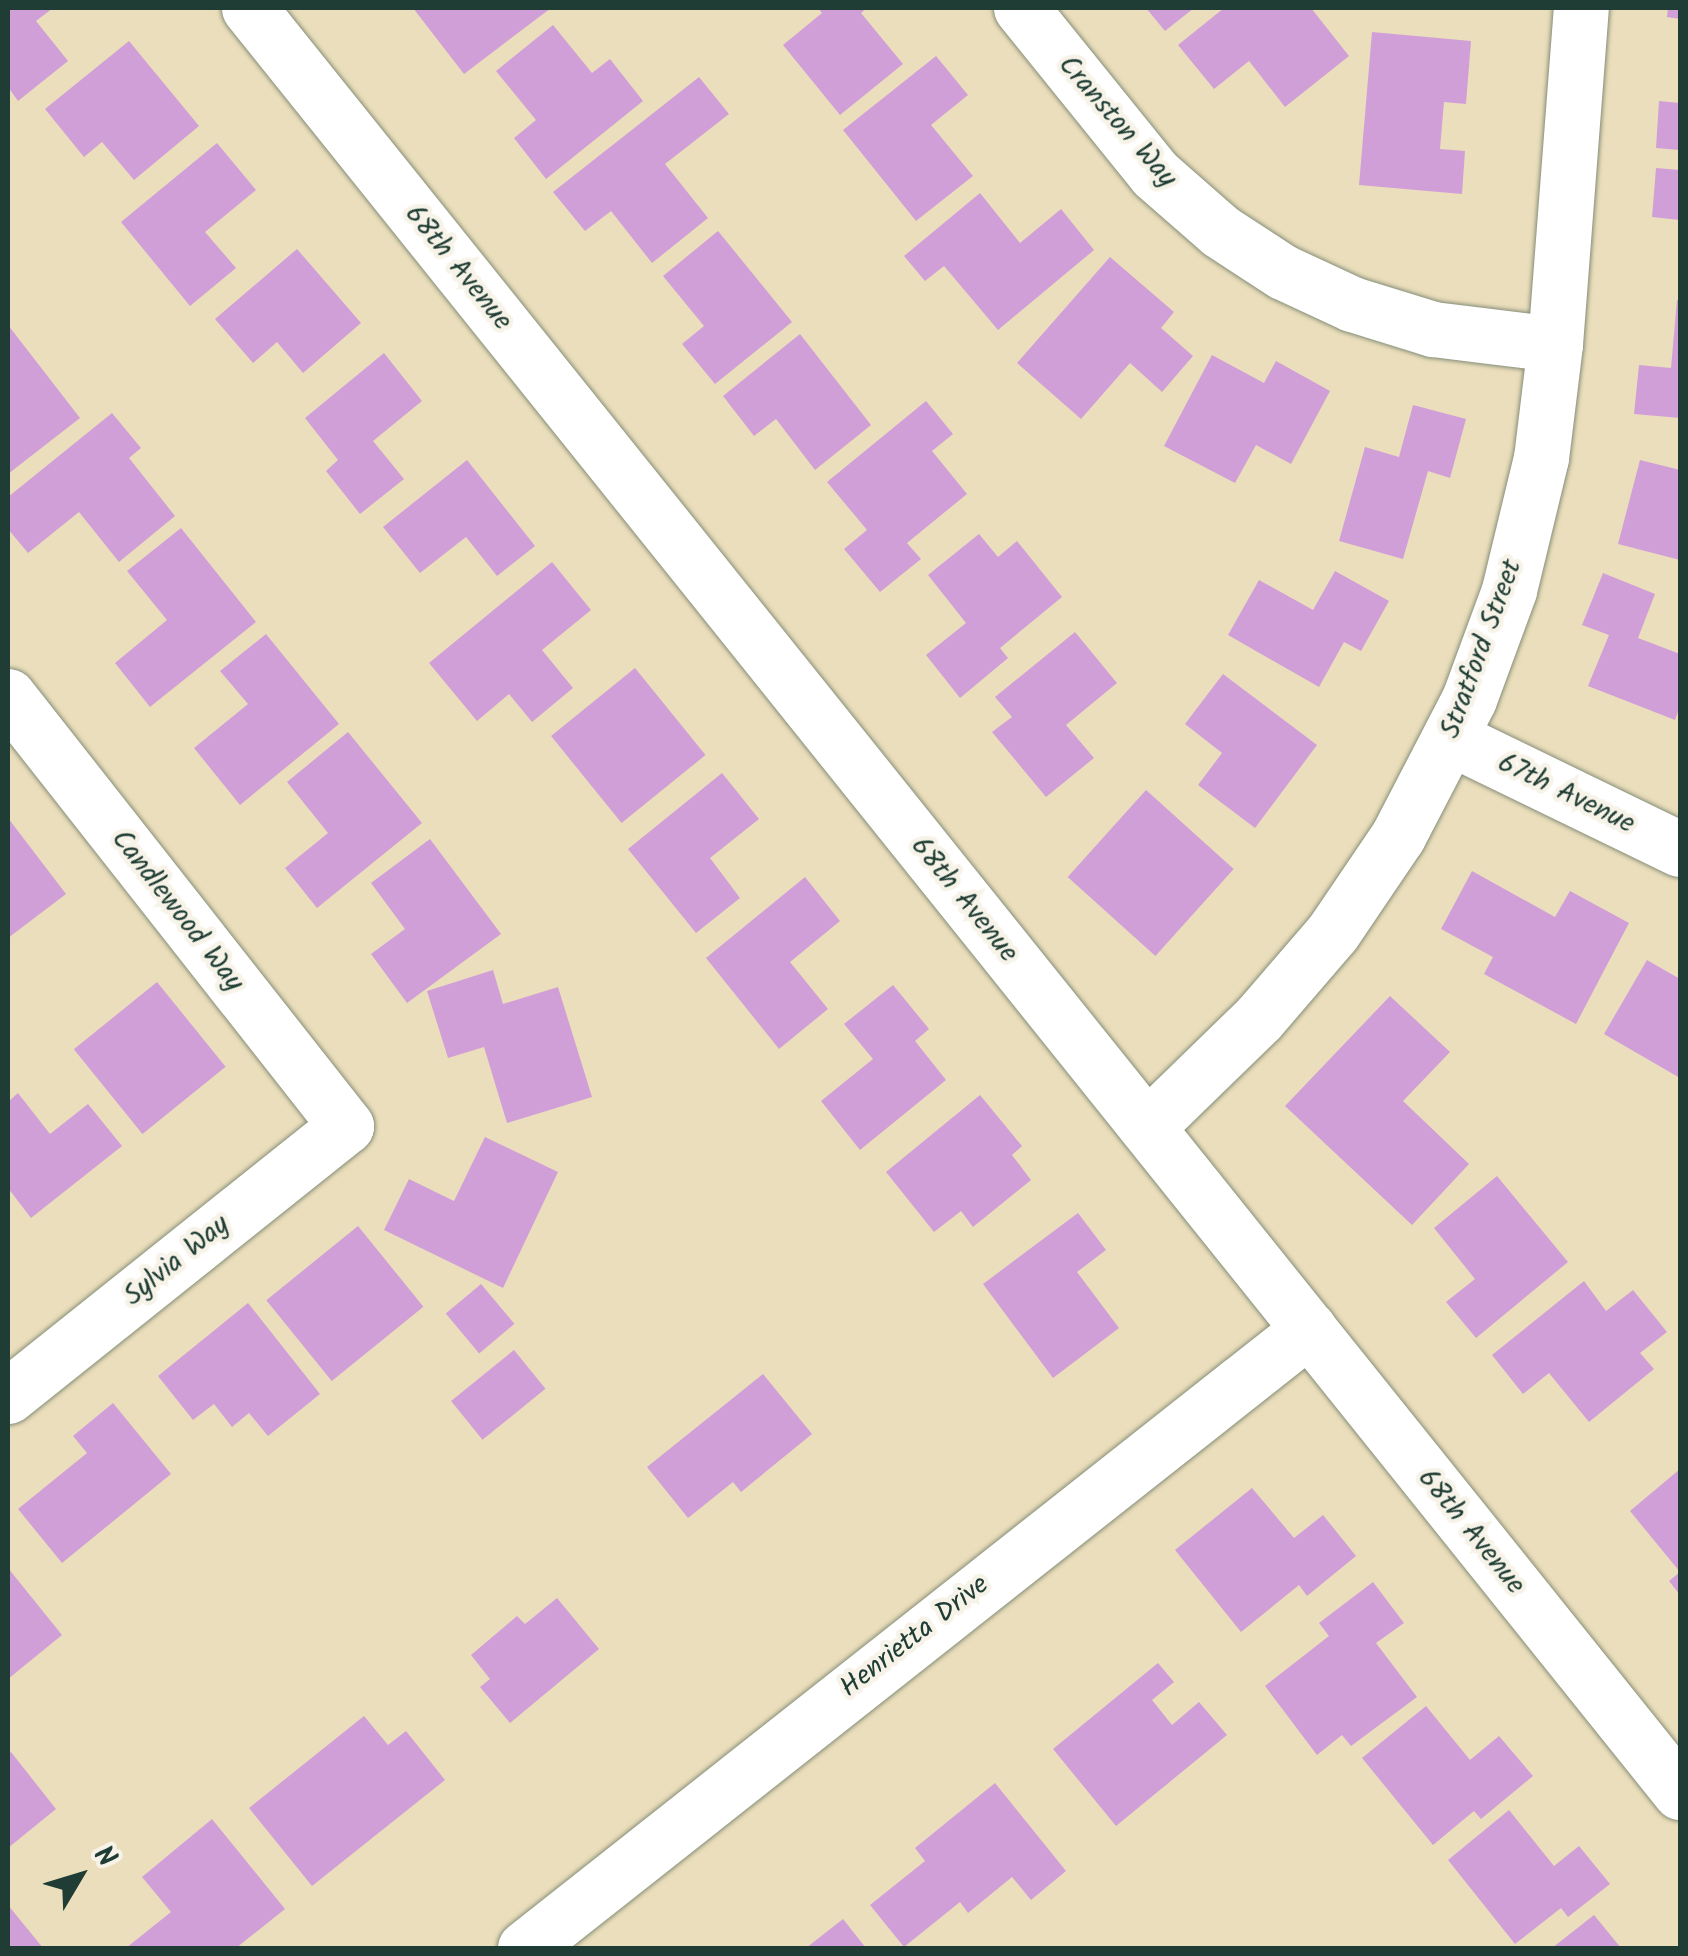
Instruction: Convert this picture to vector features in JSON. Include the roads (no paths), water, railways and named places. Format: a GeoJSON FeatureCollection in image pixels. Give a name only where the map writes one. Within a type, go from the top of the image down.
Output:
{"type":"FeatureCollection","features":[{"type":"Feature","properties":{"kind":"street","name":"68th Avenue"},"geometry":{"type":"LineString","coordinates":[[249,8],[1680,1792]]}},
{"type":"Feature","properties":{"kind":"street","name":"Cranston Way"},"geometry":{"type":"LineString","coordinates":[[1021,8],[1156,174],[1220,231],[1283,272],[1352,304],[1434,329],[1555,344]]}},
{"type":"Feature","properties":{"kind":"street","name":"Stratford Street"},"geometry":{"type":"LineString","coordinates":[[1146,1127],[1259,1018],[1333,932],[1398,836],[1451,738],[1510,590],[1541,458],[1555,344],[1581,8]]}},
{"type":"Feature","properties":{"kind":"street","name":"Candlewood Way"},"geometry":{"type":"LineString","coordinates":[[8,696],[346,1126]]}},
{"type":"Feature","properties":{"kind":"street","name":"67th Avenue"},"geometry":{"type":"LineString","coordinates":[[1451,738],[1680,850]]}},
{"type":"Feature","properties":{"kind":"street","name":"Sylvia Way"},"geometry":{"type":"LineString","coordinates":[[8,1396],[346,1126]]}},
{"type":"Feature","properties":{"kind":"street","name":"Henrietta Drive"},"geometry":{"type":"LineString","coordinates":[[525,1948],[1309,1329]]}}]}
